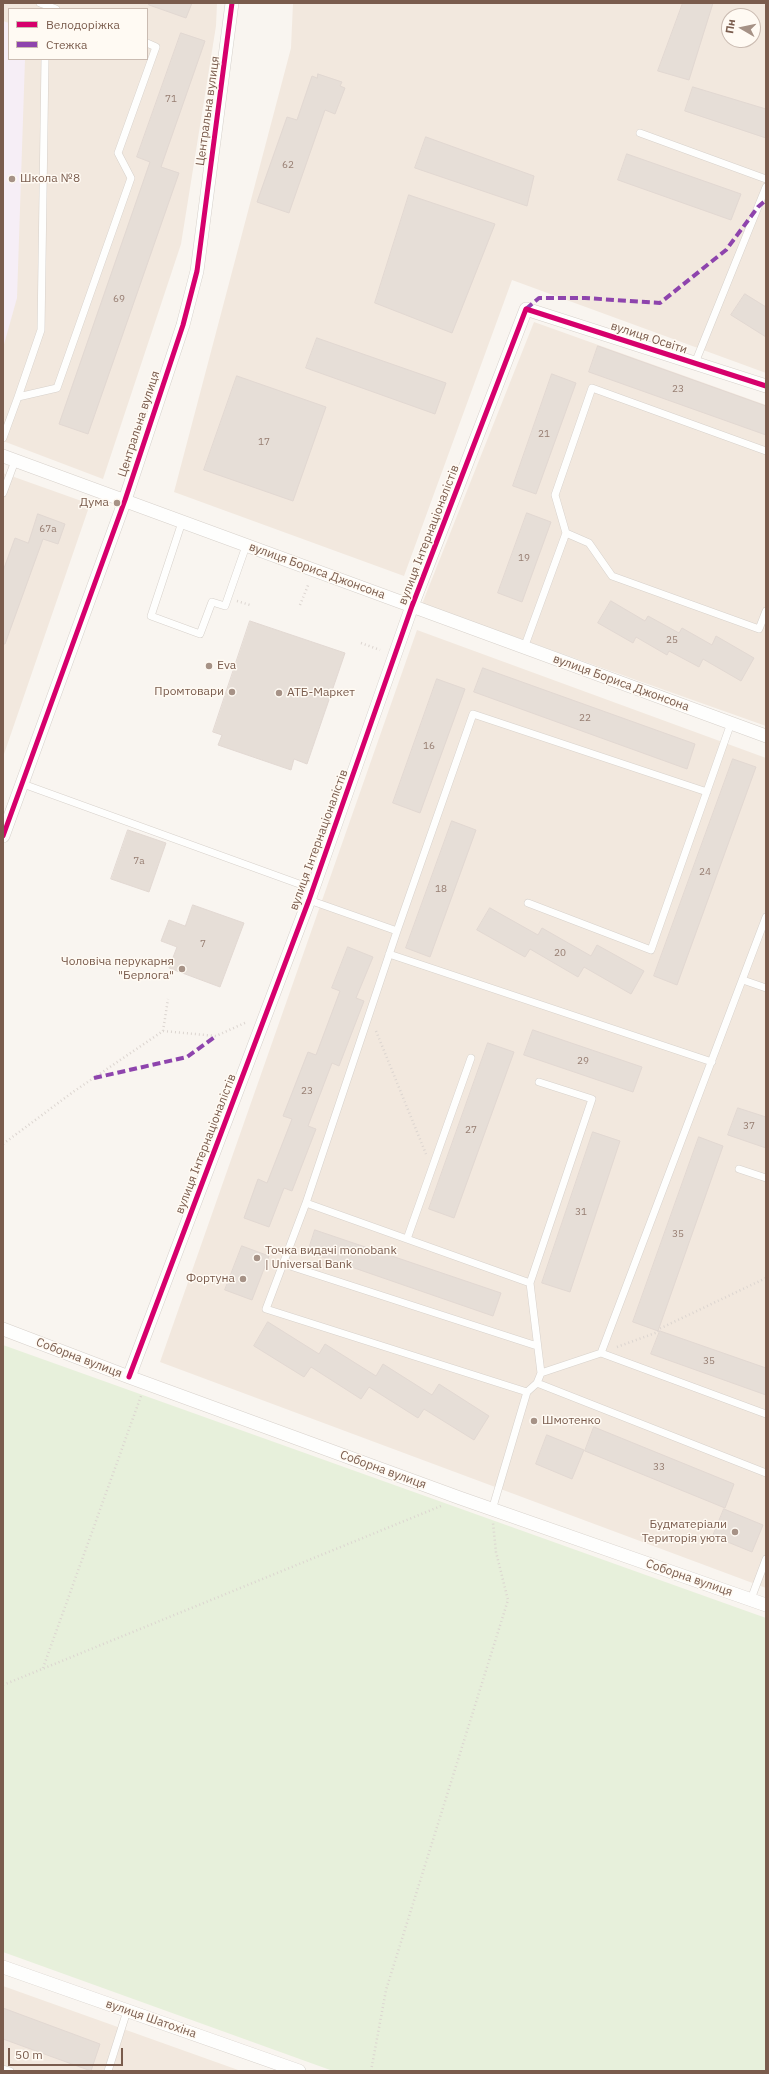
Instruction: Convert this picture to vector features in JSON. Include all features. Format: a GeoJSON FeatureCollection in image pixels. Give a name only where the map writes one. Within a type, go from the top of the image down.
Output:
{"type":"FeatureCollection","features":[{"type":"Feature","properties":{"kind":"street","name":"Центральна вулиця"},"geometry":{"type":"LineString","coordinates":[[3,836],[125,500],[183,325],[197,271],[232,3]]}},
{"type":"Feature","properties":{"kind":"street","name":"вулиця Освіти"},"geometry":{"type":"LineString","coordinates":[[526,309],[766,386]]}},
{"type":"Feature","properties":{"kind":"street","name":"вулиця Інтернаціоналістів"},"geometry":{"type":"LineString","coordinates":[[128,1377],[311,895],[412,606],[526,309]]}},
{"type":"Feature","properties":{"kind":"street","name":"вулиця Бориса Джонсона"},"geometry":{"type":"LineString","coordinates":[[9,458],[766,736]]}},
{"type":"Feature","properties":{"kind":"street","name":"Соборна вулиця"},"geometry":{"type":"LineString","coordinates":[[3,1329],[146,1384],[492,1510],[766,1605]]}},
{"type":"Feature","properties":{"kind":"street","name":"вулиця Шатохіна"},"geometry":{"type":"LineString","coordinates":[[3,1967],[299,2071]]}},
{"type":"Feature","properties":{"kind":"lane"},"geometry":{"type":"LineString","coordinates":[[18,396],[57,388],[131,178],[118,153],[156,47],[148,43]]}},
{"type":"Feature","properties":{"kind":"lane"},"geometry":{"type":"LineString","coordinates":[[3,438],[41,330],[45,60]]}},
{"type":"Feature","properties":{"kind":"lane"},"geometry":{"type":"LineString","coordinates":[[640,133],[766,179]]}},
{"type":"Feature","properties":{"kind":"lane"},"geometry":{"type":"LineString","coordinates":[[695,364],[766,187]]}},
{"type":"Feature","properties":{"kind":"lane"},"geometry":{"type":"LineString","coordinates":[[524,648],[566,533],[555,495],[592,388],[766,451]]}},
{"type":"Feature","properties":{"kind":"lane"},"geometry":{"type":"LineString","coordinates":[[3,493],[9,458]]}},
{"type":"Feature","properties":{"kind":"lane"},"geometry":{"type":"LineString","coordinates":[[182,522],[151,616],[200,634],[212,602],[225,606],[246,546]]}},
{"type":"Feature","properties":{"kind":"lane"},"geometry":{"type":"LineString","coordinates":[[566,533],[589,543],[612,576],[759,629],[766,611]]}},
{"type":"Feature","properties":{"kind":"lane"},"geometry":{"type":"LineString","coordinates":[[527,1392],[266,1309],[306,1203],[389,954],[473,714],[707,792]]}},
{"type":"Feature","properties":{"kind":"lane"},"geometry":{"type":"LineString","coordinates":[[528,902],[651,950],[731,723]]}},
{"type":"Feature","properties":{"kind":"lane"},"geometry":{"type":"LineString","coordinates":[[23,784],[311,895],[397,931]]}},
{"type":"Feature","properties":{"kind":"lane"},"geometry":{"type":"LineString","coordinates":[[601,1353],[766,917]]}},
{"type":"Feature","properties":{"kind":"lane"},"geometry":{"type":"LineString","coordinates":[[389,954],[712,1062]]}},
{"type":"Feature","properties":{"kind":"lane"},"geometry":{"type":"LineString","coordinates":[[743,980],[766,988]]}},
{"type":"Feature","properties":{"kind":"lane"},"geometry":{"type":"LineString","coordinates":[[408,1239],[471,1058]]}},
{"type":"Feature","properties":{"kind":"lane"},"geometry":{"type":"LineString","coordinates":[[492,1510],[527,1392],[537,1383],[541,1373],[530,1284],[592,1099],[539,1082]]}},
{"type":"Feature","properties":{"kind":"lane"},"geometry":{"type":"LineString","coordinates":[[739,1169],[766,1178]]}},
{"type":"Feature","properties":{"kind":"lane"},"geometry":{"type":"LineString","coordinates":[[306,1203],[530,1284]]}},
{"type":"Feature","properties":{"kind":"lane"},"geometry":{"type":"LineString","coordinates":[[284,1264],[537,1346]]}},
{"type":"Feature","properties":{"kind":"lane"},"geometry":{"type":"LineString","coordinates":[[541,1373],[601,1353],[766,1414]]}},
{"type":"Feature","properties":{"kind":"lane"},"geometry":{"type":"LineString","coordinates":[[537,1383],[766,1473]]}},
{"type":"Feature","properties":{"kind":"lane"},"geometry":{"type":"LineString","coordinates":[[751,1599],[766,1559]]}},
{"type":"Feature","properties":{"kind":"lane"},"geometry":{"type":"LineString","coordinates":[[108,2071],[127,2011]]}},
{"type":"Feature","properties":{"kind":"lane"},"geometry":{"type":"LineString","coordinates":[[3,2069],[10,2071]]}},
{"type":"Feature","properties":{"kind":"path"},"geometry":{"type":"LineString","coordinates":[[300,605],[314,570]]}},
{"type":"Feature","properties":{"kind":"path"},"geometry":{"type":"LineString","coordinates":[[237,601],[250,606]]}},
{"type":"Feature","properties":{"kind":"path"},"geometry":{"type":"LineString","coordinates":[[361,643],[380,650]]}},
{"type":"Feature","properties":{"kind":"path"},"geometry":{"type":"LineString","coordinates":[[163,1031],[168,999]]}},
{"type":"Feature","properties":{"kind":"path"},"geometry":{"type":"LineString","coordinates":[[3,1144],[73,1092],[163,1031],[216,1036],[266,1014]]}},
{"type":"Feature","properties":{"kind":"path"},"geometry":{"type":"LineString","coordinates":[[369,1014],[432,1169]]}},
{"type":"Feature","properties":{"kind":"path"},"geometry":{"type":"LineString","coordinates":[[601,1353],[658,1332],[659,1329],[766,1278]]}},
{"type":"Feature","properties":{"kind":"path"},"geometry":{"type":"LineString","coordinates":[[43,1669],[146,1384]]}},
{"type":"Feature","properties":{"kind":"path"},"geometry":{"type":"LineString","coordinates":[[3,1685],[460,1498]]}},
{"type":"Feature","properties":{"kind":"path"},"geometry":{"type":"LineString","coordinates":[[371,2071],[386,1990],[508,1600],[496,1552],[492,1510]]}},
{"type":"Feature","properties":{"kind":"shaded area"},"geometry":{"type":"Polygon","coordinates":[[[3,3],[217,3],[216,26],[181,244],[103,479],[3,441],[3,3]]]}},
{"type":"Feature","properties":{"kind":"shaded area"},"geometry":{"type":"Polygon","coordinates":[[[293,3],[766,3],[766,373],[512,280],[404,576],[174,492],[291,48],[293,3]]]}},
{"type":"Feature","properties":{"kind":"shaded area","name":"Школа №8"},"geometry":{"type":"Polygon","coordinates":[[[3,21],[8,23],[8,60],[25,60],[17,298],[3,348],[3,21]]]}},
{"type":"Feature","properties":{"kind":"shaded area"},"geometry":{"type":"Polygon","coordinates":[[[534,322],[766,405],[766,726],[422,604],[534,322]]]}},
{"type":"Feature","properties":{"kind":"shaded area"},"geometry":{"type":"Polygon","coordinates":[[[3,473],[90,504],[3,757],[3,473]]]}},
{"type":"Feature","properties":{"kind":"shaded area"},"geometry":{"type":"Polygon","coordinates":[[[417,630],[766,758],[766,1588],[160,1362],[417,630]]]}},
{"type":"Feature","properties":{"kind":"shaded area"},"geometry":{"type":"Polygon","coordinates":[[[3,1986],[241,2071],[3,2071],[3,1986]]]}},
{"type":"Feature","properties":{"kind":"green space"},"geometry":{"type":"Polygon","coordinates":[[[3,1345],[766,1618],[766,2071],[333,2071],[3,1952],[3,1345]]]}},
{"type":"Feature","properties":{"kind":"building"},"geometry":{"type":"Polygon","coordinates":[[[149,3],[192,3],[186,18],[149,5],[149,3]]]}},
{"type":"Feature","properties":{"kind":"building"},"geometry":{"type":"Polygon","coordinates":[[[683,3],[713,3],[689,80],[658,71],[683,3]]]}},
{"type":"Feature","properties":{"kind":"building"},"geometry":{"type":"Polygon","coordinates":[[[181,33],[205,41],[161,167],[179,173],[88,434],[59,424],[150,162],[137,157],[181,33]]]}},
{"type":"Feature","properties":{"kind":"building"},"geometry":{"type":"Polygon","coordinates":[[[318,74],[342,82],[340,86],[345,88],[335,114],[325,110],[289,213],[257,202],[287,117],[297,120],[312,76],[317,78],[318,74]]]}},
{"type":"Feature","properties":{"kind":"building"},"geometry":{"type":"Polygon","coordinates":[[[693,87],[766,109],[766,138],[685,111],[693,87]]]}},
{"type":"Feature","properties":{"kind":"building"},"geometry":{"type":"Polygon","coordinates":[[[426,137],[534,176],[527,206],[415,168],[426,137]]]}},
{"type":"Feature","properties":{"kind":"building"},"geometry":{"type":"Polygon","coordinates":[[[627,154],[741,194],[731,220],[618,180],[627,154]]]}},
{"type":"Feature","properties":{"kind":"building"},"geometry":{"type":"Polygon","coordinates":[[[409,195],[495,224],[452,333],[375,303],[409,195]]]}},
{"type":"Feature","properties":{"kind":"building"},"geometry":{"type":"Polygon","coordinates":[[[745,294],[766,307],[766,337],[731,315],[745,294]]]}},
{"type":"Feature","properties":{"kind":"building"},"geometry":{"type":"Polygon","coordinates":[[[317,338],[446,383],[435,414],[306,368],[317,338]]]}},
{"type":"Feature","properties":{"kind":"building"},"geometry":{"type":"Polygon","coordinates":[[[598,346],[766,406],[766,435],[589,372],[598,346]]]}},
{"type":"Feature","properties":{"kind":"building"},"geometry":{"type":"Polygon","coordinates":[[[552,374],[576,383],[536,494],[513,486],[552,374]]]}},
{"type":"Feature","properties":{"kind":"building"},"geometry":{"type":"Polygon","coordinates":[[[237,376],[326,407],[293,501],[204,470],[237,376]]]}},
{"type":"Feature","properties":{"kind":"building"},"geometry":{"type":"Polygon","coordinates":[[[527,513],[551,522],[522,602],[498,593],[527,513]]]}},
{"type":"Feature","properties":{"kind":"building"},"geometry":{"type":"Polygon","coordinates":[[[38,514],[65,524],[58,544],[43,539],[5,644],[3,644],[3,571],[15,538],[28,543],[38,514]]]}},
{"type":"Feature","properties":{"kind":"building"},"geometry":{"type":"Polygon","coordinates":[[[611,601],[645,621],[648,616],[679,633],[682,628],[712,645],[716,636],[754,658],[741,681],[703,659],[699,667],[669,651],[667,655],[636,637],[633,643],[598,623],[611,601]]]}},
{"type":"Feature","properties":{"kind":"building","name":"АТБ-Маркет"},"geometry":{"type":"Polygon","coordinates":[[[250,621],[345,653],[307,764],[294,759],[291,770],[218,745],[222,735],[213,732],[250,621]]]}},
{"type":"Feature","properties":{"kind":"building"},"geometry":{"type":"Polygon","coordinates":[[[483,668],[695,744],[687,769],[474,692],[483,668]]]}},
{"type":"Feature","properties":{"kind":"building"},"geometry":{"type":"Polygon","coordinates":[[[437,679],[465,689],[420,813],[393,803],[437,679]]]}},
{"type":"Feature","properties":{"kind":"building"},"geometry":{"type":"Polygon","coordinates":[[[733,759],[756,767],[677,985],[654,976],[733,759]]]}},
{"type":"Feature","properties":{"kind":"building"},"geometry":{"type":"Polygon","coordinates":[[[452,821],[476,830],[430,957],[406,948],[452,821]]]}},
{"type":"Feature","properties":{"kind":"building"},"geometry":{"type":"Polygon","coordinates":[[[128,830],[166,843],[149,892],[111,879],[128,830]]]}},
{"type":"Feature","properties":{"kind":"building"},"geometry":{"type":"Polygon","coordinates":[[[193,905],[244,923],[220,987],[169,968],[177,947],[161,941],[169,920],[185,926],[193,905]]]}},
{"type":"Feature","properties":{"kind":"building"},"geometry":{"type":"Polygon","coordinates":[[[490,908],[538,935],[542,928],[591,956],[597,945],[644,971],[631,994],[584,967],[578,977],[530,949],[525,957],[477,930],[490,908]]]}},
{"type":"Feature","properties":{"kind":"building"},"geometry":{"type":"Polygon","coordinates":[[[348,947],[373,957],[356,998],[364,1001],[339,1066],[332,1063],[308,1126],[316,1129],[292,1191],[284,1188],[269,1227],[244,1218],[258,1179],[267,1183],[292,1119],[283,1116],[308,1052],[316,1055],[340,991],[332,988],[348,947]]]}},
{"type":"Feature","properties":{"kind":"building"},"geometry":{"type":"Polygon","coordinates":[[[533,1030],[642,1067],[633,1092],[524,1055],[533,1030]]]}},
{"type":"Feature","properties":{"kind":"building"},"geometry":{"type":"Polygon","coordinates":[[[488,1043],[514,1052],[454,1218],[429,1209],[488,1043]]]}},
{"type":"Feature","properties":{"kind":"building"},"geometry":{"type":"Polygon","coordinates":[[[738,1108],[766,1117],[766,1148],[728,1135],[738,1108]]]}},
{"type":"Feature","properties":{"kind":"building"},"geometry":{"type":"Polygon","coordinates":[[[593,1132],[620,1141],[570,1292],[542,1283],[593,1132]]]}},
{"type":"Feature","properties":{"kind":"building"},"geometry":{"type":"Polygon","coordinates":[[[699,1137],[723,1146],[658,1331],[633,1322],[699,1137]]]}},
{"type":"Feature","properties":{"kind":"building"},"geometry":{"type":"Polygon","coordinates":[[[315,1230],[501,1293],[493,1316],[308,1252],[315,1230]]]}},
{"type":"Feature","properties":{"kind":"building"},"geometry":{"type":"Polygon","coordinates":[[[242,1246],[269,1256],[252,1300],[225,1290],[242,1246]]]}},
{"type":"Feature","properties":{"kind":"building"},"geometry":{"type":"Polygon","coordinates":[[[268,1322],[319,1354],[325,1344],[376,1376],[383,1364],[432,1395],[439,1384],[489,1416],[474,1440],[424,1409],[418,1418],[369,1387],[361,1399],[311,1367],[304,1377],[254,1346],[268,1322]]]}},
{"type":"Feature","properties":{"kind":"building"},"geometry":{"type":"Polygon","coordinates":[[[660,1331],[766,1368],[766,1395],[651,1354],[660,1331]]]}},
{"type":"Feature","properties":{"kind":"building"},"geometry":{"type":"Polygon","coordinates":[[[594,1427],[734,1484],[725,1508],[585,1451],[594,1427]]]}},
{"type":"Feature","properties":{"kind":"building"},"geometry":{"type":"Polygon","coordinates":[[[547,1435],[584,1450],[572,1479],[536,1464],[547,1435]]]}},
{"type":"Feature","properties":{"kind":"building"},"geometry":{"type":"Polygon","coordinates":[[[724,1509],[763,1525],[752,1552],[713,1536],[724,1509]]]}},
{"type":"Feature","properties":{"kind":"building"},"geometry":{"type":"Polygon","coordinates":[[[3,2008],[100,2044],[91,2071],[3,2039],[3,2008]]]}},
{"type":"Feature","properties":{"kind":"marked path"},"geometry":{"type":"LineString","coordinates":[[526,309],[539,298],[585,298],[660,303],[726,250],[758,207],[766,200]]}},
{"type":"Feature","properties":{"kind":"marked path"},"geometry":{"type":"LineString","coordinates":[[94,1078],[187,1057],[216,1036]]}},
{"type":"Feature","properties":{"kind":"cycle path"},"geometry":{"type":"LineString","coordinates":[[3,836],[125,500],[183,325],[197,271],[232,3]]}},
{"type":"Feature","properties":{"kind":"cycle path"},"geometry":{"type":"LineString","coordinates":[[129,1377],[309,900],[412,606],[526,309],[766,386]]}},
{"type":"Feature","properties":{"kind":"place","name":"Школа №8"},"geometry":{"type":"Point","coordinates":[12,179]}},
{"type":"Feature","properties":{"kind":"place","name":"Дума"},"geometry":{"type":"Point","coordinates":[117,503]}},
{"type":"Feature","properties":{"kind":"place","name":"Eva"},"geometry":{"type":"Point","coordinates":[209,666]}},
{"type":"Feature","properties":{"kind":"place","name":"Промтовари"},"geometry":{"type":"Point","coordinates":[232,692]}},
{"type":"Feature","properties":{"kind":"place","name":"АТБ-Маркет"},"geometry":{"type":"Point","coordinates":[279,693]}},
{"type":"Feature","properties":{"kind":"place","name":"Чоловіча перукарня \"Берлога\""},"geometry":{"type":"Point","coordinates":[182,969]}},
{"type":"Feature","properties":{"kind":"place","name":"Точка видачі monobank | Universal Bank"},"geometry":{"type":"Point","coordinates":[257,1258]}},
{"type":"Feature","properties":{"kind":"place","name":"Фортуна"},"geometry":{"type":"Point","coordinates":[243,1279]}},
{"type":"Feature","properties":{"kind":"place","name":"Шмотенко"},"geometry":{"type":"Point","coordinates":[534,1421]}},
{"type":"Feature","properties":{"kind":"place","name":"Будматеріали Територія уюта"},"geometry":{"type":"Point","coordinates":[735,1532]}}]}
